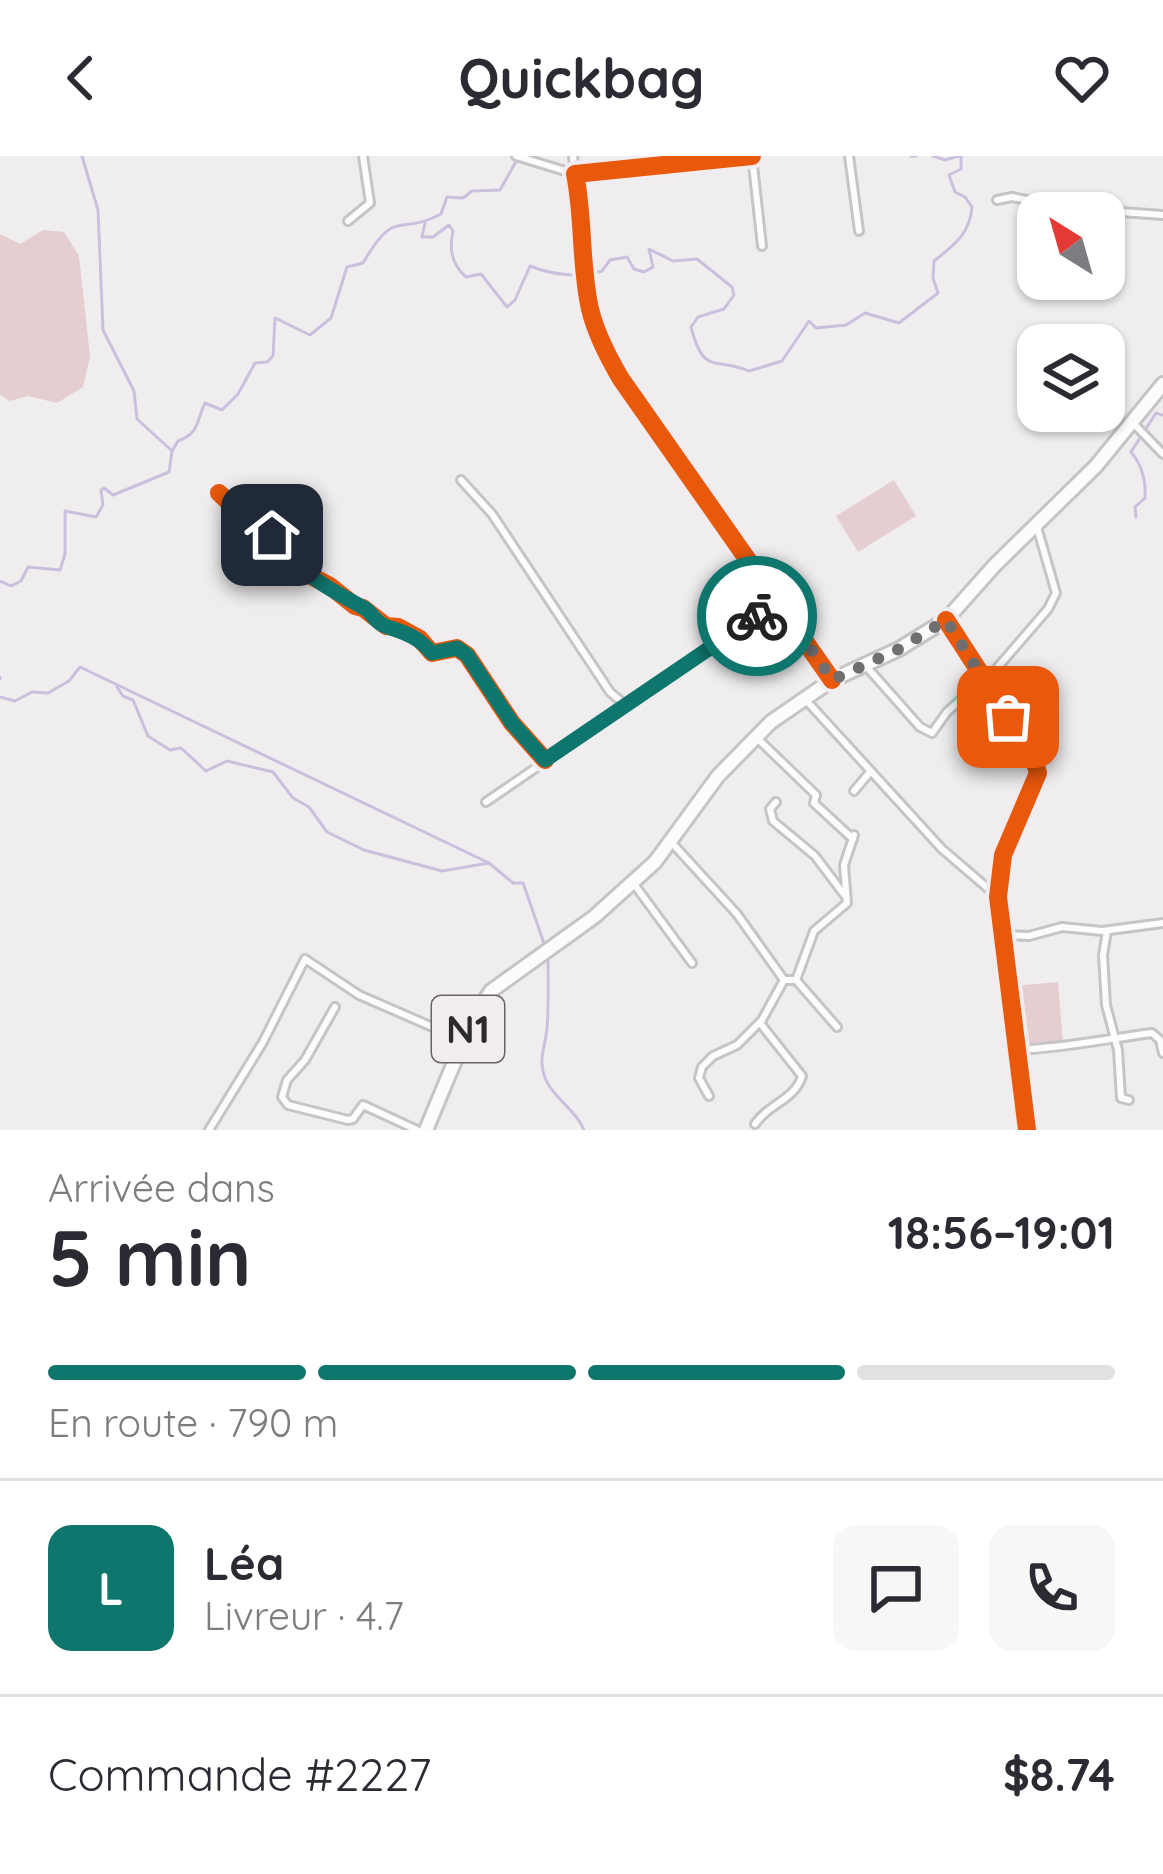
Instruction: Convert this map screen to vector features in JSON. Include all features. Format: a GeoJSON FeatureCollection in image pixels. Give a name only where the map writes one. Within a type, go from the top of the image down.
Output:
{"type":"FeatureCollection","features":[{"type":"Feature","properties":{"kind":"main road","name":"N1"},"geometry":{"type":"LineString","coordinates":[[426,1130],[491,992],[634,882],[672,843],[718,776],[755,735],[832,680],[946,620],[1134,424],[1163,384]]}},
{"type":"Feature","properties":{"kind":"street"},"geometry":{"type":"LineString","coordinates":[[348,221],[370,203],[363,156]]}},
{"type":"Feature","properties":{"kind":"street"},"geometry":{"type":"LineString","coordinates":[[518,156],[575,174],[657,160],[752,156],[762,246]]}},
{"type":"Feature","properties":{"kind":"street"},"geometry":{"type":"LineString","coordinates":[[573,156],[590,309],[605,351],[832,680]]}},
{"type":"Feature","properties":{"kind":"street"},"geometry":{"type":"LineString","coordinates":[[849,156],[859,231]]}},
{"type":"Feature","properties":{"kind":"street"},"geometry":{"type":"LineString","coordinates":[[997,200],[1012,197],[1066,208],[1163,215]]}},
{"type":"Feature","properties":{"kind":"street"},"geometry":{"type":"LineString","coordinates":[[1134,424],[1163,454]]}},
{"type":"Feature","properties":{"kind":"street"},"geometry":{"type":"LineString","coordinates":[[461,480],[492,514],[610,692],[624,704]]}},
{"type":"Feature","properties":{"kind":"street"},"geometry":{"type":"LineString","coordinates":[[219,493],[252,524],[292,546],[309,575],[377,621],[409,633],[432,653],[457,648],[467,655],[520,735],[545,760]]}},
{"type":"Feature","properties":{"kind":"street"},"geometry":{"type":"LineString","coordinates":[[865,664],[920,727],[932,733],[1048,609],[1056,593],[1036,524]]}},
{"type":"Feature","properties":{"kind":"street"},"geometry":{"type":"LineString","coordinates":[[486,802],[779,601]]}},
{"type":"Feature","properties":{"kind":"street"},"geometry":{"type":"LineString","coordinates":[[946,620],[1038,772],[1003,855],[998,897],[1027,1130]]}},
{"type":"Feature","properties":{"kind":"street"},"geometry":{"type":"LineString","coordinates":[[803,698],[941,849],[998,897]]}},
{"type":"Feature","properties":{"kind":"street"},"geometry":{"type":"LineString","coordinates":[[755,735],[816,795],[814,802],[825,815],[854,837],[844,865],[848,899],[814,931],[796,980]]}},
{"type":"Feature","properties":{"kind":"street"},"geometry":{"type":"LineString","coordinates":[[854,791],[870,772]]}},
{"type":"Feature","properties":{"kind":"street"},"geometry":{"type":"LineString","coordinates":[[776,802],[770,809],[773,821],[815,856],[848,899]]}},
{"type":"Feature","properties":{"kind":"street"},"geometry":{"type":"LineString","coordinates":[[672,843],[736,914],[784,980]]}},
{"type":"Feature","properties":{"kind":"street"},"geometry":{"type":"LineString","coordinates":[[634,882],[692,963]]}},
{"type":"Feature","properties":{"kind":"street"},"geometry":{"type":"LineString","coordinates":[[1003,935],[1029,936],[1062,927],[1107,931],[1163,923]]}},
{"type":"Feature","properties":{"kind":"street"},"geometry":{"type":"LineString","coordinates":[[1107,931],[1103,955],[1106,1005],[1121,1098],[1130,1100]]}},
{"type":"Feature","properties":{"kind":"street"},"geometry":{"type":"LineString","coordinates":[[208,1130],[265,1037],[305,959],[358,994],[464,1041]]}},
{"type":"Feature","properties":{"kind":"street"},"geometry":{"type":"LineString","coordinates":[[784,980],[796,980],[837,1027]]}},
{"type":"Feature","properties":{"kind":"street"},"geometry":{"type":"LineString","coordinates":[[709,1096],[699,1078],[702,1067],[737,1045],[760,1023],[784,980]]}},
{"type":"Feature","properties":{"kind":"street"},"geometry":{"type":"LineString","coordinates":[[335,1006],[281,1097],[288,1105],[348,1120],[363,1106],[417,1130]]}},
{"type":"Feature","properties":{"kind":"street"},"geometry":{"type":"LineString","coordinates":[[755,1124],[764,1111],[794,1092],[802,1076],[760,1023]]}},
{"type":"Feature","properties":{"kind":"street"},"geometry":{"type":"LineString","coordinates":[[1016,1050],[1152,1033],[1160,1040],[1163,1053]]}},
{"type":"Feature","properties":{"kind":"shaded area"},"geometry":{"type":"Polygon","coordinates":[[[43,230],[64,232],[79,256],[90,356],[83,387],[57,403],[28,396],[10,401],[0,395],[0,234],[20,244],[43,230]]]}},
{"type":"Feature","properties":{"kind":"shaded area"},"geometry":{"type":"Polygon","coordinates":[[[894,480],[916,516],[858,552],[836,516],[894,480]]]}},
{"type":"Feature","properties":{"kind":"shaded area"},"geometry":{"type":"Polygon","coordinates":[[[1058,982],[1063,1044],[1019,1049],[1012,986],[1058,982]]]}},
{"type":"Feature","properties":{"kind":"waterway"},"geometry":{"type":"LineString","coordinates":[[82,156],[98,210],[103,330],[134,391],[137,419],[171,450]]}},
{"type":"Feature","properties":{"kind":"waterway"},"geometry":{"type":"LineString","coordinates":[[911,156],[916,156]]}},
{"type":"Feature","properties":{"kind":"waterway"},"geometry":{"type":"LineString","coordinates":[[933,156],[945,160],[959,156]]}},
{"type":"Feature","properties":{"kind":"waterway"},"geometry":{"type":"LineString","coordinates":[[425,223],[422,237],[433,237],[449,225],[458,267],[466,277],[481,274],[507,307],[530,266],[584,274],[602,271],[610,260],[627,257],[634,269],[644,272],[653,267],[649,249],[673,261],[697,259],[732,287],[734,295],[724,309],[698,317],[691,327],[696,343],[706,359],[749,371],[782,361],[809,321],[816,328],[846,325],[865,313],[899,323],[938,293],[934,261],[960,238],[971,216],[972,207],[955,192],[949,175],[961,169],[961,156]]}},
{"type":"Feature","properties":{"kind":"waterway"},"geometry":{"type":"LineString","coordinates":[[0,581],[11,586],[21,581],[28,567],[60,570],[65,554],[65,511],[96,517],[104,488],[113,495],[169,472],[172,451],[194,430],[205,403],[222,410],[238,394],[255,363],[273,356],[275,318],[310,335],[331,318],[347,267],[363,263],[383,235],[441,214],[447,197],[500,190],[518,158]]}},
{"type":"Feature","properties":{"kind":"waterway"},"geometry":{"type":"LineString","coordinates":[[1136,517],[1135,507],[1145,498],[1145,485],[1131,452],[1156,413],[1163,415]]}},
{"type":"Feature","properties":{"kind":"waterway"},"geometry":{"type":"LineString","coordinates":[[0,697],[15,701],[32,692],[48,693],[69,681],[80,667],[489,863],[513,883],[523,883],[546,949]]}},
{"type":"Feature","properties":{"kind":"waterway"},"geometry":{"type":"LineString","coordinates":[[117,687],[133,700],[148,736],[170,750],[181,748],[206,771],[227,761],[273,772],[327,832],[364,850],[442,871],[489,863]]}},
{"type":"Feature","properties":{"kind":"waterway"},"geometry":{"type":"LineString","coordinates":[[548,958],[542,1069],[584,1130]]}},
{"type":"Feature","properties":{"kind":"cycle path"},"geometry":{"type":"LineString","coordinates":[[752,156],[575,174],[587,292],[599,336],[621,379],[832,680]]}},
{"type":"Feature","properties":{"kind":"cycle path"},"geometry":{"type":"LineString","coordinates":[[219,493],[252,524],[292,546],[309,575],[355,606],[386,626],[420,639],[432,653],[457,648],[467,655],[512,723],[545,760]]}},
{"type":"Feature","properties":{"kind":"cycle path"},"geometry":{"type":"LineString","coordinates":[[946,620],[1031,751],[1038,773],[1003,855],[998,897],[1027,1130]]}},
{"type":"Feature","properties":{"kind":"way so far"},"geometry":{"type":"LineString","coordinates":[[757,616],[779,601],[832,680],[899,649],[946,620],[1008,717]]}},
{"type":"Feature","properties":{"kind":"route"},"geometry":{"type":"LineString","coordinates":[[272,535],[292,546],[309,575],[377,621],[420,639],[432,653],[457,648],[467,655],[529,746],[545,760],[757,616]]}}]}
